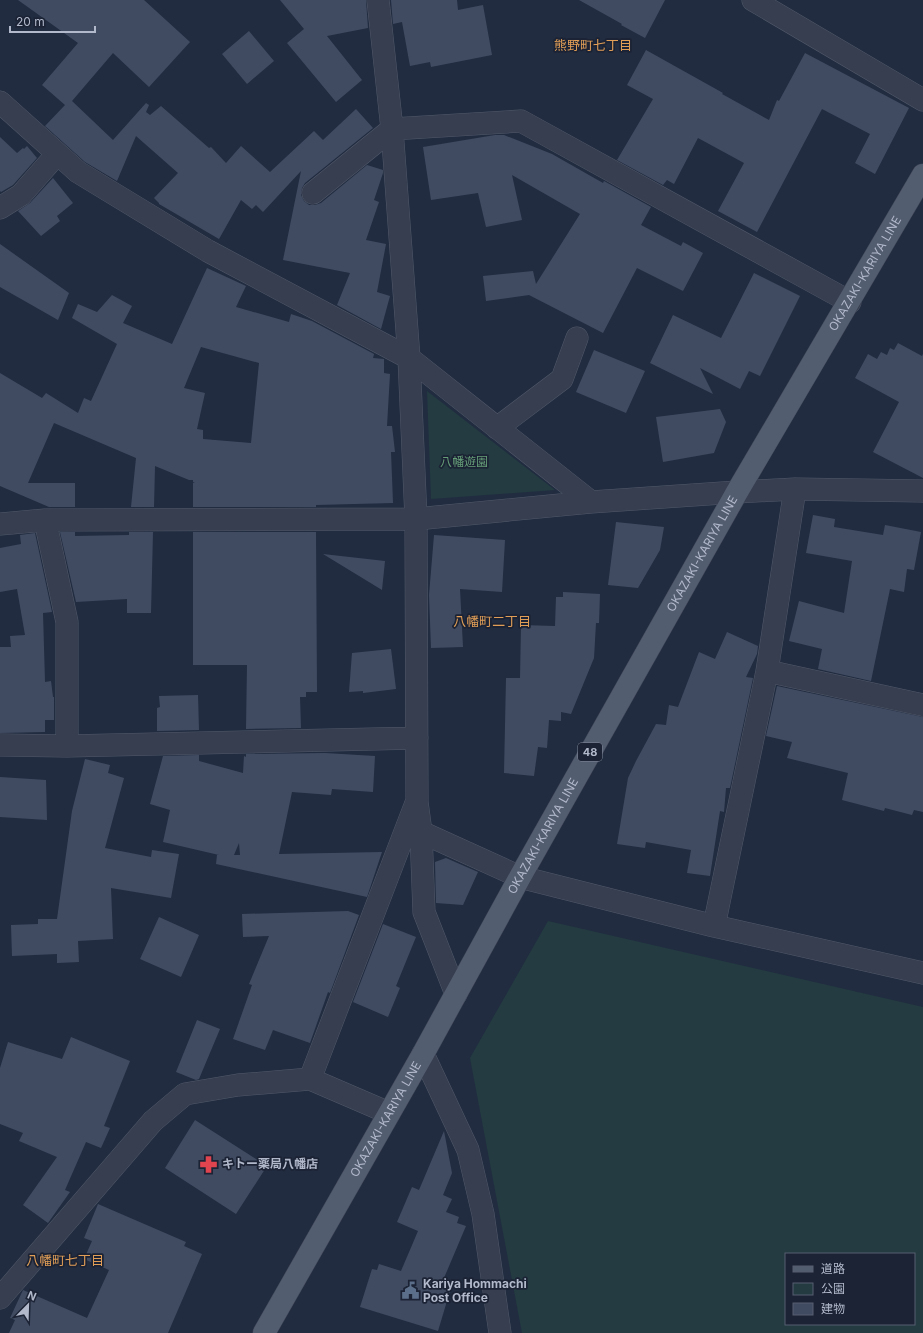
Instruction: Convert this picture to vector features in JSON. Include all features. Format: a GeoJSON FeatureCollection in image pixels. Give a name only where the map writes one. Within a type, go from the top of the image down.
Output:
{"type":"FeatureCollection","features":[{"type":"Feature","properties":{"kind":"main road","name":"OKAZAKI-KARIYA LINE"},"geometry":{"type":"LineString","coordinates":[[264,1333],[423,1054],[520,877],[737,492],[850,302],[923,175]]}},
{"type":"Feature","properties":{"kind":"street"},"geometry":{"type":"LineString","coordinates":[[378,0],[392,129],[409,358],[416,519],[417,802],[421,832],[424,912],[456,994]]}},
{"type":"Feature","properties":{"kind":"street"},"geometry":{"type":"LineString","coordinates":[[753,0],[923,100]]}},
{"type":"Feature","properties":{"kind":"street"},"geometry":{"type":"LineString","coordinates":[[0,102],[78,172],[208,250],[409,358],[591,502]]}},
{"type":"Feature","properties":{"kind":"street"},"geometry":{"type":"LineString","coordinates":[[313,193],[392,129],[521,121],[850,302]]}},
{"type":"Feature","properties":{"kind":"street"},"geometry":{"type":"LineString","coordinates":[[0,208],[21,195],[57,154]]}},
{"type":"Feature","properties":{"kind":"street"},"geometry":{"type":"LineString","coordinates":[[497,428],[562,380],[577,338]]}},
{"type":"Feature","properties":{"kind":"street"},"geometry":{"type":"LineString","coordinates":[[714,926],[767,671],[795,489]]}},
{"type":"Feature","properties":{"kind":"street"},"geometry":{"type":"LineString","coordinates":[[0,524],[45,520],[416,519],[591,502],[737,492],[795,489],[923,491]]}},
{"type":"Feature","properties":{"kind":"street"},"geometry":{"type":"LineString","coordinates":[[45,520],[67,622],[67,746]]}},
{"type":"Feature","properties":{"kind":"street"},"geometry":{"type":"LineString","coordinates":[[767,671],[923,705]]}},
{"type":"Feature","properties":{"kind":"street"},"geometry":{"type":"LineString","coordinates":[[0,744],[67,746],[417,738]]}},
{"type":"Feature","properties":{"kind":"street"},"geometry":{"type":"LineString","coordinates":[[310,1079],[417,802]]}},
{"type":"Feature","properties":{"kind":"street"},"geometry":{"type":"LineString","coordinates":[[421,832],[520,877],[714,926],[923,974]]}},
{"type":"Feature","properties":{"kind":"street"},"geometry":{"type":"LineString","coordinates":[[423,1054],[468,1150],[483,1214],[500,1333]]}},
{"type":"Feature","properties":{"kind":"street"},"geometry":{"type":"LineString","coordinates":[[0,1298],[153,1122],[185,1094],[238,1085],[310,1079],[389,1113]]}},
{"type":"Feature","properties":{"kind":"green space","name":"八幡遊園"},"geometry":{"type":"Polygon","coordinates":[[[427,391],[555,490],[431,499],[427,391]]]}},
{"type":"Feature","properties":{"kind":"green space"},"geometry":{"type":"Polygon","coordinates":[[[548,921],[923,1007],[923,1333],[522,1333],[470,1058],[548,921]]]}},
{"type":"Feature","properties":{"kind":"building"},"geometry":{"type":"Polygon","coordinates":[[[18,0],[144,0],[190,42],[149,87],[113,53],[72,101],[113,140],[146,103],[149,105],[146,112],[150,115],[161,106],[209,148],[211,147],[226,163],[241,146],[270,172],[314,131],[323,140],[356,109],[373,128],[305,183],[302,188],[301,195],[304,201],[309,205],[315,205],[321,203],[367,165],[383,170],[374,200],[379,202],[366,240],[386,244],[377,292],[390,296],[381,329],[337,305],[350,273],[283,260],[301,171],[263,212],[256,205],[252,209],[241,200],[219,239],[159,204],[154,198],[178,173],[136,136],[117,181],[85,162],[45,126],[65,105],[42,85],[78,43],[18,0]]]}},
{"type":"Feature","properties":{"kind":"building"},"geometry":{"type":"Polygon","coordinates":[[[280,0],[366,0],[368,28],[327,36],[362,80],[336,102],[287,43],[304,29],[280,0]]]}},
{"type":"Feature","properties":{"kind":"building"},"geometry":{"type":"Polygon","coordinates":[[[391,0],[457,0],[458,10],[483,5],[492,55],[431,67],[430,62],[410,66],[402,22],[393,24],[391,0]]]}},
{"type":"Feature","properties":{"kind":"building"},"geometry":{"type":"Polygon","coordinates":[[[579,0],[665,0],[645,38],[579,0]]]}},
{"type":"Feature","properties":{"kind":"building"},"geometry":{"type":"Polygon","coordinates":[[[249,31],[274,61],[247,84],[222,54],[249,31]]]}},
{"type":"Feature","properties":{"kind":"building"},"geometry":{"type":"Polygon","coordinates":[[[646,50],[769,120],[777,100],[779,101],[805,53],[909,108],[875,174],[855,163],[870,134],[822,109],[757,232],[718,211],[744,163],[698,138],[674,184],[667,180],[663,185],[617,160],[653,99],[627,85],[646,50]]]}},
{"type":"Feature","properties":{"kind":"building"},"geometry":{"type":"Polygon","coordinates":[[[495,135],[504,135],[552,154],[603,183],[604,181],[651,207],[641,225],[681,246],[683,242],[703,253],[683,291],[637,268],[603,333],[529,295],[486,301],[483,276],[533,271],[536,284],[580,214],[512,175],[522,220],[486,227],[478,193],[431,200],[423,147],[495,135]]]}},
{"type":"Feature","properties":{"kind":"building"},"geometry":{"type":"Polygon","coordinates":[[[0,137],[17,153],[27,146],[37,158],[13,185],[1,192],[0,191],[0,137]]]}},
{"type":"Feature","properties":{"kind":"building"},"geometry":{"type":"Polygon","coordinates":[[[53,178],[73,203],[57,216],[60,221],[41,236],[18,211],[30,203],[53,178]]]}},
{"type":"Feature","properties":{"kind":"building"},"geometry":{"type":"Polygon","coordinates":[[[0,244],[69,293],[58,320],[0,287],[0,244]]]}},
{"type":"Feature","properties":{"kind":"building"},"geometry":{"type":"Polygon","coordinates":[[[207,268],[246,286],[236,307],[289,322],[291,314],[312,321],[374,354],[373,358],[384,359],[384,373],[390,374],[387,426],[392,426],[395,452],[391,452],[393,503],[316,505],[316,507],[193,507],[193,483],[195,483],[193,480],[189,480],[155,466],[154,507],[131,507],[136,458],[54,423],[28,483],[75,483],[75,507],[49,507],[0,486],[0,373],[42,398],[46,393],[78,413],[84,398],[91,401],[117,344],[72,318],[78,304],[97,312],[112,295],[132,306],[123,323],[172,344],[207,268]],[[201,347],[184,388],[205,393],[197,429],[203,430],[203,439],[251,443],[259,363],[201,347]]]}},
{"type":"Feature","properties":{"kind":"building"},"geometry":{"type":"Polygon","coordinates":[[[754,273],[800,296],[760,376],[749,371],[740,389],[700,368],[713,394],[650,363],[673,315],[721,338],[754,273]]]}},
{"type":"Feature","properties":{"kind":"building"},"geometry":{"type":"Polygon","coordinates":[[[898,343],[922,356],[923,354],[923,478],[873,452],[899,402],[855,378],[868,354],[877,359],[881,352],[887,355],[890,348],[894,350],[898,343]]]}},
{"type":"Feature","properties":{"kind":"building"},"geometry":{"type":"Polygon","coordinates":[[[594,350],[645,371],[626,413],[576,392],[594,350]]]}},
{"type":"Feature","properties":{"kind":"building"},"geometry":{"type":"Polygon","coordinates":[[[720,409],[726,422],[714,453],[663,462],[656,417],[720,409]]]}},
{"type":"Feature","properties":{"kind":"building"},"geometry":{"type":"Polygon","coordinates":[[[813,515],[835,519],[834,527],[883,535],[885,525],[921,532],[914,570],[907,569],[904,592],[890,589],[871,681],[818,669],[822,649],[789,641],[799,601],[844,613],[852,561],[806,553],[813,515]]]}},
{"type":"Feature","properties":{"kind":"building"},"geometry":{"type":"Polygon","coordinates":[[[616,522],[664,527],[660,550],[638,588],[608,585],[616,522]]]}},
{"type":"Feature","properties":{"kind":"building"},"geometry":{"type":"Polygon","coordinates":[[[60,532],[75,532],[75,536],[129,535],[129,532],[153,532],[151,613],[127,613],[127,599],[76,602],[60,532]]]}},
{"type":"Feature","properties":{"kind":"building"},"geometry":{"type":"Polygon","coordinates":[[[193,532],[316,532],[317,692],[306,692],[306,697],[300,697],[301,728],[246,729],[247,665],[193,665],[193,532]]]}},
{"type":"Feature","properties":{"kind":"building"},"geometry":{"type":"Polygon","coordinates":[[[35,533],[52,612],[43,613],[45,682],[51,681],[54,697],[54,720],[45,720],[45,732],[0,733],[0,647],[11,647],[10,636],[25,635],[17,589],[0,592],[0,548],[21,544],[20,535],[35,533]]]}},
{"type":"Feature","properties":{"kind":"building"},"geometry":{"type":"Polygon","coordinates":[[[434,535],[505,540],[502,592],[460,589],[463,647],[431,648],[429,595],[434,535]]]}},
{"type":"Feature","properties":{"kind":"building"},"geometry":{"type":"Polygon","coordinates":[[[323,554],[385,561],[382,590],[323,554]]]}},
{"type":"Feature","properties":{"kind":"building"},"geometry":{"type":"Polygon","coordinates":[[[563,592],[600,594],[599,623],[596,623],[594,658],[571,714],[561,712],[561,721],[549,720],[547,748],[538,747],[534,776],[504,773],[506,678],[520,678],[521,625],[555,626],[556,597],[563,597],[563,592]]]}},
{"type":"Feature","properties":{"kind":"building"},"geometry":{"type":"Polygon","coordinates":[[[727,632],[758,646],[757,654],[746,677],[753,678],[730,788],[726,788],[724,812],[720,811],[710,876],[687,873],[691,850],[646,842],[645,848],[617,844],[628,778],[636,761],[656,724],[666,725],[669,705],[678,707],[699,652],[715,659],[727,632]]]}},
{"type":"Feature","properties":{"kind":"building"},"geometry":{"type":"Polygon","coordinates":[[[391,649],[396,689],[363,693],[363,691],[349,692],[352,653],[391,649]]]}},
{"type":"Feature","properties":{"kind":"building"},"geometry":{"type":"Polygon","coordinates":[[[777,686],[923,717],[923,812],[914,810],[912,815],[885,808],[884,811],[842,800],[848,773],[787,758],[792,742],[766,736],[777,686]]]}},
{"type":"Feature","properties":{"kind":"building"},"geometry":{"type":"Polygon","coordinates":[[[198,695],[199,730],[157,731],[157,708],[160,707],[159,696],[198,695]]]}},
{"type":"Feature","properties":{"kind":"building"},"geometry":{"type":"Polygon","coordinates":[[[325,753],[375,756],[373,792],[332,789],[331,795],[292,792],[279,854],[382,852],[367,897],[216,864],[217,855],[219,855],[163,842],[170,810],[150,804],[163,756],[199,755],[199,761],[243,773],[244,756],[246,757],[246,754],[325,753]],[[239,843],[234,855],[240,855],[239,843]]]}},
{"type":"Feature","properties":{"kind":"building"},"geometry":{"type":"Polygon","coordinates":[[[85,759],[110,765],[108,773],[124,778],[105,848],[151,857],[152,850],[179,854],[171,898],[111,888],[113,939],[78,941],[79,962],[57,963],[57,954],[12,956],[11,925],[38,924],[38,919],[57,919],[72,811],[85,759]]]}},
{"type":"Feature","properties":{"kind":"building"},"geometry":{"type":"Polygon","coordinates":[[[0,777],[46,780],[47,820],[0,817],[0,777]]]}},
{"type":"Feature","properties":{"kind":"building"},"geometry":{"type":"Polygon","coordinates":[[[446,858],[478,872],[463,905],[436,903],[435,862],[446,858]]]}},
{"type":"Feature","properties":{"kind":"building"},"geometry":{"type":"Polygon","coordinates":[[[348,911],[359,915],[330,993],[328,992],[310,1043],[273,1030],[265,1050],[233,1039],[252,985],[249,984],[269,936],[243,937],[242,914],[348,911]]]}},
{"type":"Feature","properties":{"kind":"building"},"geometry":{"type":"Polygon","coordinates":[[[159,917],[199,935],[181,977],[140,959],[159,917]]]}},
{"type":"Feature","properties":{"kind":"building"},"geometry":{"type":"Polygon","coordinates":[[[383,924],[416,937],[396,986],[400,988],[388,1017],[353,1002],[383,924]]]}},
{"type":"Feature","properties":{"kind":"building"},"geometry":{"type":"Polygon","coordinates":[[[197,1020],[220,1029],[199,1079],[196,1080],[176,1072],[197,1020]]]}},
{"type":"Feature","properties":{"kind":"building"},"geometry":{"type":"Polygon","coordinates":[[[71,1037],[130,1061],[104,1126],[110,1128],[101,1148],[86,1142],[65,1190],[70,1192],[48,1223],[23,1205],[57,1157],[19,1141],[23,1133],[0,1124],[0,1068],[8,1042],[62,1059],[71,1037]]]}},
{"type":"Feature","properties":{"kind":"building"},"geometry":{"type":"Polygon","coordinates":[[[195,1120],[267,1166],[236,1214],[165,1168],[195,1120]]]}},
{"type":"Feature","properties":{"kind":"building"},"geometry":{"type":"Polygon","coordinates":[[[444,1131],[452,1173],[443,1195],[452,1199],[446,1212],[459,1217],[457,1223],[466,1226],[444,1278],[453,1281],[438,1331],[360,1307],[372,1269],[377,1270],[379,1264],[401,1271],[418,1231],[397,1222],[412,1187],[419,1190],[444,1131]]]}},
{"type":"Feature","properties":{"kind":"building"},"geometry":{"type":"Polygon","coordinates":[[[98,1204],[186,1242],[184,1246],[202,1254],[168,1333],[9,1333],[15,1320],[10,1318],[23,1290],[87,1318],[109,1270],[84,1259],[92,1241],[84,1238],[98,1204]]]}},
{"type":"Feature","properties":{"kind":"place","name":"キトー薬局八幡店"},"geometry":{"type":"Point","coordinates":[209,1164]}},
{"type":"Feature","properties":{"kind":"place","name":"Kariya Hommachi Post Office"},"geometry":{"type":"Point","coordinates":[410,1291]}},
{"type":"Feature","properties":{"kind":"district","name":"熊野町七丁目"},"geometry":{"type":"Point","coordinates":[593,45]}},
{"type":"Feature","properties":{"kind":"district","name":"八幡町二丁目"},"geometry":{"type":"Point","coordinates":[492,621]}},
{"type":"Feature","properties":{"kind":"district","name":"八幡町七丁目"},"geometry":{"type":"Point","coordinates":[65,1260]}}]}
